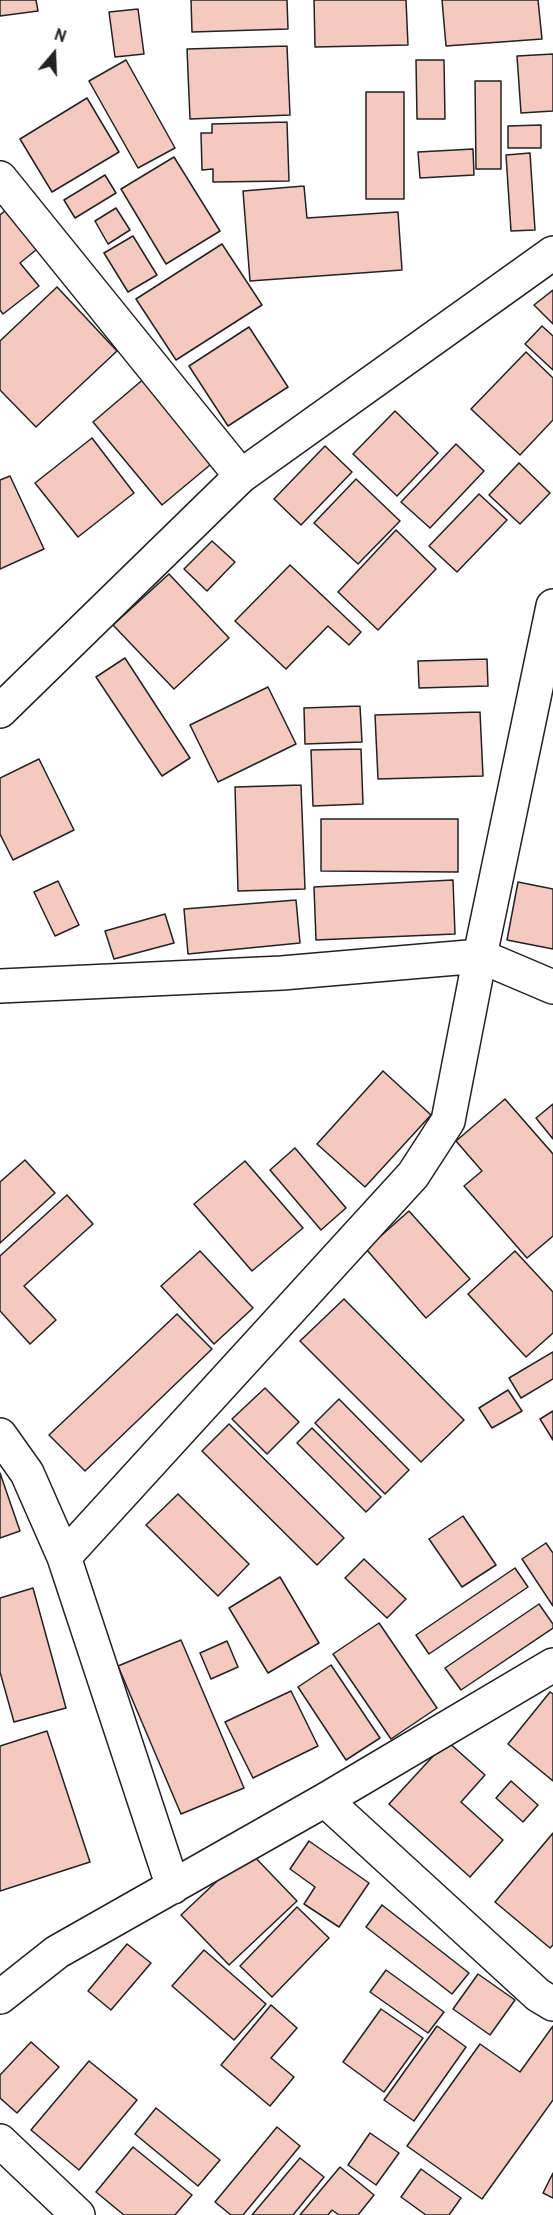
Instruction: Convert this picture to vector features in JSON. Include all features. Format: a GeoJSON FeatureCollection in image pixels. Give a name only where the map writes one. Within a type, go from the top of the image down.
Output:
{"type":"FeatureCollection","features":[{"type":"Feature","properties":{"kind":"street"},"geometry":{"type":"LineString","coordinates":[[0,178],[241,476]]}},
{"type":"Feature","properties":{"kind":"street"},"geometry":{"type":"LineString","coordinates":[[0,711],[241,476],[553,253]]}},
{"type":"Feature","properties":{"kind":"street"},"geometry":{"type":"LineString","coordinates":[[64,1557],[413,1175],[448,1120],[480,956],[552,617]]}},
{"type":"Feature","properties":{"kind":"street"},"geometry":{"type":"LineString","coordinates":[[0,986],[282,973],[480,956],[553,987]]}},
{"type":"Feature","properties":{"kind":"street"},"geometry":{"type":"LineString","coordinates":[[0,1436],[27,1473],[64,1557],[173,1887]]}},
{"type":"Feature","properties":{"kind":"street"},"geometry":{"type":"LineString","coordinates":[[0,1997],[57,1952],[325,1800],[553,1665]]}},
{"type":"Feature","properties":{"kind":"street"},"geometry":{"type":"LineString","coordinates":[[325,1800],[538,1995],[553,2004]]}},
{"type":"Feature","properties":{"kind":"street"},"geometry":{"type":"LineString","coordinates":[[0,2141],[78,2215]]}},
{"type":"Feature","properties":{"kind":"building"},"geometry":{"type":"Polygon","coordinates":[[[0,0],[36,0],[38,11],[0,16],[0,0]]]}},
{"type":"Feature","properties":{"kind":"building"},"geometry":{"type":"Polygon","coordinates":[[[191,0],[287,0],[288,29],[192,32],[191,0]]]}},
{"type":"Feature","properties":{"kind":"building"},"geometry":{"type":"Polygon","coordinates":[[[314,0],[406,0],[408,45],[315,47],[314,0]]]}},
{"type":"Feature","properties":{"kind":"building"},"geometry":{"type":"Polygon","coordinates":[[[442,0],[538,0],[542,39],[446,46],[442,0]]]}},
{"type":"Feature","properties":{"kind":"building"},"geometry":{"type":"Polygon","coordinates":[[[138,9],[144,54],[115,57],[109,12],[138,9]]]}},
{"type":"Feature","properties":{"kind":"building"},"geometry":{"type":"Polygon","coordinates":[[[287,46],[290,115],[190,119],[187,49],[287,46]]]}},
{"type":"Feature","properties":{"kind":"building"},"geometry":{"type":"Polygon","coordinates":[[[553,54],[553,111],[521,113],[517,56],[553,54]]]}},
{"type":"Feature","properties":{"kind":"building"},"geometry":{"type":"Polygon","coordinates":[[[126,60],[175,148],[138,168],[89,81],[126,60]]]}},
{"type":"Feature","properties":{"kind":"building"},"geometry":{"type":"Polygon","coordinates":[[[416,60],[444,60],[445,119],[417,119],[416,60]]]}},
{"type":"Feature","properties":{"kind":"building"},"geometry":{"type":"Polygon","coordinates":[[[475,81],[501,81],[501,169],[476,169],[475,81]]]}},
{"type":"Feature","properties":{"kind":"building"},"geometry":{"type":"Polygon","coordinates":[[[366,92],[404,92],[404,199],[366,199],[366,92]]]}},
{"type":"Feature","properties":{"kind":"building"},"geometry":{"type":"Polygon","coordinates":[[[87,98],[119,152],[52,192],[20,139],[87,98]]]}},
{"type":"Feature","properties":{"kind":"building"},"geometry":{"type":"Polygon","coordinates":[[[287,122],[289,181],[213,182],[213,169],[202,170],[201,133],[212,133],[212,124],[287,122]]]}},
{"type":"Feature","properties":{"kind":"building"},"geometry":{"type":"Polygon","coordinates":[[[541,125],[541,148],[508,148],[508,126],[541,125]]]}},
{"type":"Feature","properties":{"kind":"building"},"geometry":{"type":"Polygon","coordinates":[[[473,149],[474,175],[420,178],[418,152],[473,149]]]}},
{"type":"Feature","properties":{"kind":"building"},"geometry":{"type":"Polygon","coordinates":[[[530,153],[535,230],[511,231],[506,155],[530,153]]]}},
{"type":"Feature","properties":{"kind":"building"},"geometry":{"type":"Polygon","coordinates":[[[174,157],[220,231],[166,264],[121,189],[174,157]]]}},
{"type":"Feature","properties":{"kind":"building"},"geometry":{"type":"Polygon","coordinates":[[[105,175],[116,193],[75,218],[64,200],[105,175]]]}},
{"type":"Feature","properties":{"kind":"building"},"geometry":{"type":"Polygon","coordinates":[[[304,186],[307,218],[398,212],[402,270],[250,281],[243,191],[304,186]]]}},
{"type":"Feature","properties":{"kind":"building"},"geometry":{"type":"Polygon","coordinates":[[[11,206],[42,245],[20,263],[39,286],[3,314],[0,310],[0,215],[11,206]]]}},
{"type":"Feature","properties":{"kind":"building"},"geometry":{"type":"Polygon","coordinates":[[[116,208],[130,230],[108,244],[95,221],[116,208]]]}},
{"type":"Feature","properties":{"kind":"building"},"geometry":{"type":"Polygon","coordinates":[[[133,236],[157,275],[128,292],[104,253],[133,236]]]}},
{"type":"Feature","properties":{"kind":"building"},"geometry":{"type":"Polygon","coordinates":[[[222,244],[262,305],[176,360],[136,299],[222,244]]]}},
{"type":"Feature","properties":{"kind":"building"},"geometry":{"type":"Polygon","coordinates":[[[57,287],[117,351],[36,427],[0,390],[0,341],[57,287]]]}},
{"type":"Feature","properties":{"kind":"building"},"geometry":{"type":"Polygon","coordinates":[[[553,290],[553,324],[534,305],[553,290]]]}},
{"type":"Feature","properties":{"kind":"building"},"geometry":{"type":"Polygon","coordinates":[[[542,326],[553,336],[553,370],[525,344],[542,326]]]}},
{"type":"Feature","properties":{"kind":"building"},"geometry":{"type":"Polygon","coordinates":[[[249,327],[288,387],[228,426],[189,366],[249,327]]]}},
{"type":"Feature","properties":{"kind":"building"},"geometry":{"type":"Polygon","coordinates":[[[526,352],[553,378],[553,420],[520,455],[471,409],[526,352]]]}},
{"type":"Feature","properties":{"kind":"building"},"geometry":{"type":"Polygon","coordinates":[[[146,377],[216,460],[162,505],[93,422],[146,377]]]}},
{"type":"Feature","properties":{"kind":"building"},"geometry":{"type":"Polygon","coordinates":[[[395,411],[438,453],[397,496],[353,454],[395,411]]]}},
{"type":"Feature","properties":{"kind":"building"},"geometry":{"type":"Polygon","coordinates":[[[92,438],[134,493],[78,537],[35,483],[92,438]]]}},
{"type":"Feature","properties":{"kind":"building"},"geometry":{"type":"Polygon","coordinates":[[[456,444],[484,471],[430,528],[401,502],[456,444]]]}},
{"type":"Feature","properties":{"kind":"building"},"geometry":{"type":"Polygon","coordinates":[[[325,446],[352,472],[301,525],[274,499],[325,446]]]}},
{"type":"Feature","properties":{"kind":"building"},"geometry":{"type":"Polygon","coordinates":[[[519,463],[550,493],[520,524],[489,495],[519,463]]]}},
{"type":"Feature","properties":{"kind":"building"},"geometry":{"type":"Polygon","coordinates":[[[10,476],[44,549],[0,569],[0,480],[10,476]]]}},
{"type":"Feature","properties":{"kind":"building"},"geometry":{"type":"Polygon","coordinates":[[[356,479],[400,521],[358,564],[314,523],[356,479]]]}},
{"type":"Feature","properties":{"kind":"building"},"geometry":{"type":"Polygon","coordinates":[[[479,494],[507,520],[457,572],[429,546],[479,494]]]}},
{"type":"Feature","properties":{"kind":"building"},"geometry":{"type":"Polygon","coordinates":[[[396,530],[436,569],[378,630],[338,592],[396,530]]]}},
{"type":"Feature","properties":{"kind":"building"},"geometry":{"type":"Polygon","coordinates":[[[212,541],[235,562],[207,591],[184,569],[212,541]]]}},
{"type":"Feature","properties":{"kind":"building"},"geometry":{"type":"Polygon","coordinates":[[[290,565],[361,632],[349,645],[328,626],[286,669],[235,621],[290,565]]]}},
{"type":"Feature","properties":{"kind":"building"},"geometry":{"type":"Polygon","coordinates":[[[169,574],[229,638],[174,689],[113,625],[169,574]]]}},
{"type":"Feature","properties":{"kind":"building"},"geometry":{"type":"Polygon","coordinates":[[[125,658],[190,758],[162,776],[96,677],[125,658]]]}},
{"type":"Feature","properties":{"kind":"building"},"geometry":{"type":"Polygon","coordinates":[[[487,659],[488,686],[419,688],[418,661],[487,659]]]}},
{"type":"Feature","properties":{"kind":"building"},"geometry":{"type":"Polygon","coordinates":[[[268,687],[296,744],[218,782],[190,725],[268,687]]]}},
{"type":"Feature","properties":{"kind":"building"},"geometry":{"type":"Polygon","coordinates":[[[360,706],[362,742],[305,744],[304,708],[360,706]]]}},
{"type":"Feature","properties":{"kind":"building"},"geometry":{"type":"Polygon","coordinates":[[[480,712],[483,776],[378,779],[375,715],[480,712]]]}},
{"type":"Feature","properties":{"kind":"building"},"geometry":{"type":"Polygon","coordinates":[[[361,749],[363,804],[313,806],[311,750],[361,749]]]}},
{"type":"Feature","properties":{"kind":"building"},"geometry":{"type":"Polygon","coordinates":[[[39,759],[74,830],[13,860],[0,834],[0,778],[39,759]]]}},
{"type":"Feature","properties":{"kind":"building"},"geometry":{"type":"Polygon","coordinates":[[[301,785],[305,889],[238,891],[235,787],[301,785]]]}},
{"type":"Feature","properties":{"kind":"building"},"geometry":{"type":"Polygon","coordinates":[[[321,819],[458,819],[458,872],[321,871],[321,819]]]}},
{"type":"Feature","properties":{"kind":"building"},"geometry":{"type":"Polygon","coordinates":[[[453,880],[455,934],[316,940],[314,887],[453,880]]]}},
{"type":"Feature","properties":{"kind":"building"},"geometry":{"type":"Polygon","coordinates":[[[58,881],[79,925],[55,936],[34,892],[58,881]]]}},
{"type":"Feature","properties":{"kind":"building"},"geometry":{"type":"Polygon","coordinates":[[[518,882],[553,889],[553,949],[507,940],[518,882]]]}},
{"type":"Feature","properties":{"kind":"building"},"geometry":{"type":"Polygon","coordinates":[[[296,900],[300,943],[188,954],[184,909],[296,900]]]}},
{"type":"Feature","properties":{"kind":"building"},"geometry":{"type":"Polygon","coordinates":[[[165,914],[174,943],[114,959],[105,931],[165,914]]]}},
{"type":"Feature","properties":{"kind":"building"},"geometry":{"type":"Polygon","coordinates":[[[383,1071],[431,1115],[365,1187],[317,1144],[383,1071]]]}},
{"type":"Feature","properties":{"kind":"building"},"geometry":{"type":"Polygon","coordinates":[[[505,1099],[553,1154],[553,1236],[527,1258],[464,1186],[482,1171],[456,1141],[505,1099]]]}},
{"type":"Feature","properties":{"kind":"building"},"geometry":{"type":"Polygon","coordinates":[[[553,1104],[553,1139],[536,1118],[553,1104]]]}},
{"type":"Feature","properties":{"kind":"building"},"geometry":{"type":"Polygon","coordinates":[[[295,1148],[346,1208],[321,1230],[270,1170],[295,1148]]]}},
{"type":"Feature","properties":{"kind":"building"},"geometry":{"type":"Polygon","coordinates":[[[25,1160],[55,1193],[0,1243],[0,1182],[25,1160]]]}},
{"type":"Feature","properties":{"kind":"building"},"geometry":{"type":"Polygon","coordinates":[[[245,1161],[303,1228],[252,1271],[194,1204],[245,1161]]]}},
{"type":"Feature","properties":{"kind":"building"},"geometry":{"type":"Polygon","coordinates":[[[67,1195],[93,1224],[24,1286],[56,1320],[30,1344],[0,1311],[0,1256],[67,1195]]]}},
{"type":"Feature","properties":{"kind":"building"},"geometry":{"type":"Polygon","coordinates":[[[409,1211],[470,1279],[426,1318],[366,1249],[409,1211]]]}},
{"type":"Feature","properties":{"kind":"building"},"geometry":{"type":"Polygon","coordinates":[[[200,1251],[253,1308],[214,1344],[161,1286],[200,1251]]]}},
{"type":"Feature","properties":{"kind":"building"},"geometry":{"type":"Polygon","coordinates":[[[515,1251],[553,1292],[553,1333],[526,1357],[468,1294],[515,1251]]]}},
{"type":"Feature","properties":{"kind":"building"},"geometry":{"type":"Polygon","coordinates":[[[344,1299],[464,1420],[421,1462],[300,1341],[344,1299]]]}},
{"type":"Feature","properties":{"kind":"building"},"geometry":{"type":"Polygon","coordinates":[[[177,1314],[212,1349],[85,1471],[49,1435],[177,1314]]]}},
{"type":"Feature","properties":{"kind":"building"},"geometry":{"type":"Polygon","coordinates":[[[553,1352],[553,1379],[521,1398],[509,1378],[553,1352]]]}},
{"type":"Feature","properties":{"kind":"building"},"geometry":{"type":"Polygon","coordinates":[[[265,1388],[299,1422],[267,1454],[232,1419],[265,1388]]]}},
{"type":"Feature","properties":{"kind":"building"},"geometry":{"type":"Polygon","coordinates":[[[508,1390],[522,1411],[492,1428],[479,1408],[508,1390]]]}},
{"type":"Feature","properties":{"kind":"building"},"geometry":{"type":"Polygon","coordinates":[[[339,1399],[409,1470],[385,1494],[315,1423],[339,1399]]]}},
{"type":"Feature","properties":{"kind":"building"},"geometry":{"type":"Polygon","coordinates":[[[553,1411],[553,1440],[540,1419],[553,1411]]]}},
{"type":"Feature","properties":{"kind":"building"},"geometry":{"type":"Polygon","coordinates":[[[229,1424],[344,1538],[317,1565],[202,1451],[229,1424]]]}},
{"type":"Feature","properties":{"kind":"building"},"geometry":{"type":"Polygon","coordinates":[[[312,1428],[381,1497],[366,1512],[297,1443],[312,1428]]]}},
{"type":"Feature","properties":{"kind":"building"},"geometry":{"type":"Polygon","coordinates":[[[0,1473],[20,1531],[0,1538],[0,1473]]]}},
{"type":"Feature","properties":{"kind":"building"},"geometry":{"type":"Polygon","coordinates":[[[178,1494],[249,1564],[218,1596],[146,1525],[178,1494]]]}},
{"type":"Feature","properties":{"kind":"building"},"geometry":{"type":"Polygon","coordinates":[[[463,1516],[496,1565],[462,1587],[429,1539],[463,1516]]]}},
{"type":"Feature","properties":{"kind":"building"},"geometry":{"type":"Polygon","coordinates":[[[546,1543],[553,1553],[553,1606],[522,1559],[546,1543]]]}},
{"type":"Feature","properties":{"kind":"building"},"geometry":{"type":"Polygon","coordinates":[[[364,1559],[406,1599],[387,1618],[345,1578],[364,1559]]]}},
{"type":"Feature","properties":{"kind":"building"},"geometry":{"type":"Polygon","coordinates":[[[515,1568],[528,1587],[429,1654],[416,1635],[515,1568]]]}},
{"type":"Feature","properties":{"kind":"building"},"geometry":{"type":"Polygon","coordinates":[[[280,1577],[319,1643],[268,1673],[229,1608],[280,1577]]]}},
{"type":"Feature","properties":{"kind":"building"},"geometry":{"type":"Polygon","coordinates":[[[33,1588],[66,1708],[14,1722],[0,1672],[0,1598],[33,1588]]]}},
{"type":"Feature","properties":{"kind":"building"},"geometry":{"type":"Polygon","coordinates":[[[539,1604],[553,1624],[553,1628],[461,1690],[445,1668],[539,1604]]]}},
{"type":"Feature","properties":{"kind":"building"},"geometry":{"type":"Polygon","coordinates":[[[379,1623],[437,1708],[391,1739],[333,1654],[379,1623]]]}},
{"type":"Feature","properties":{"kind":"building"},"geometry":{"type":"Polygon","coordinates":[[[181,1640],[244,1788],[181,1814],[118,1666],[181,1640]]]}},
{"type":"Feature","properties":{"kind":"building"},"geometry":{"type":"Polygon","coordinates":[[[227,1641],[238,1667],[211,1679],[200,1653],[227,1641]]]}},
{"type":"Feature","properties":{"kind":"building"},"geometry":{"type":"Polygon","coordinates":[[[331,1665],[380,1738],[346,1760],[298,1687],[331,1665]]]}},
{"type":"Feature","properties":{"kind":"building"},"geometry":{"type":"Polygon","coordinates":[[[291,1691],[318,1746],[253,1778],[225,1722],[291,1691]]]}},
{"type":"Feature","properties":{"kind":"building"},"geometry":{"type":"Polygon","coordinates":[[[550,1692],[553,1694],[553,1781],[508,1744],[550,1692]]]}},
{"type":"Feature","properties":{"kind":"building"},"geometry":{"type":"Polygon","coordinates":[[[47,1731],[90,1862],[0,1891],[0,1746],[47,1731]]]}},
{"type":"Feature","properties":{"kind":"building"},"geometry":{"type":"Polygon","coordinates":[[[447,1741],[485,1775],[461,1802],[503,1840],[470,1877],[389,1804],[447,1741]]]}},
{"type":"Feature","properties":{"kind":"building"},"geometry":{"type":"Polygon","coordinates":[[[511,1781],[538,1805],[523,1822],[496,1798],[511,1781]]]}},
{"type":"Feature","properties":{"kind":"building"},"geometry":{"type":"Polygon","coordinates":[[[553,1833],[553,1945],[550,1948],[495,1902],[553,1833]]]}},
{"type":"Feature","properties":{"kind":"building"},"geometry":{"type":"Polygon","coordinates":[[[309,1841],[369,1883],[339,1927],[304,1904],[315,1887],[290,1869],[309,1841]]]}},
{"type":"Feature","properties":{"kind":"building"},"geometry":{"type":"Polygon","coordinates":[[[249,1851],[297,1901],[229,1965],[181,1915],[249,1851]]]}},
{"type":"Feature","properties":{"kind":"building"},"geometry":{"type":"Polygon","coordinates":[[[382,1905],[469,1973],[452,1994],[366,1927],[382,1905]]]}},
{"type":"Feature","properties":{"kind":"building"},"geometry":{"type":"Polygon","coordinates":[[[297,1907],[329,1938],[272,1997],[240,1966],[297,1907]]]}},
{"type":"Feature","properties":{"kind":"building"},"geometry":{"type":"Polygon","coordinates":[[[127,1944],[151,1963],[111,2010],[88,1991],[127,1944]]]}},
{"type":"Feature","properties":{"kind":"building"},"geometry":{"type":"Polygon","coordinates":[[[204,1950],[266,2004],[234,2040],[172,1986],[204,1950]]]}},
{"type":"Feature","properties":{"kind":"building"},"geometry":{"type":"Polygon","coordinates":[[[386,1970],[444,2012],[428,2033],[370,1992],[386,1970]]]}},
{"type":"Feature","properties":{"kind":"building"},"geometry":{"type":"Polygon","coordinates":[[[478,1974],[515,2000],[490,2035],[453,2009],[478,1974]]]}},
{"type":"Feature","properties":{"kind":"building"},"geometry":{"type":"Polygon","coordinates":[[[271,2005],[297,2028],[271,2058],[294,2077],[270,2106],[221,2065],[271,2005]]]}},
{"type":"Feature","properties":{"kind":"building"},"geometry":{"type":"Polygon","coordinates":[[[381,2009],[423,2038],[384,2092],[343,2062],[381,2009]]]}},
{"type":"Feature","properties":{"kind":"building"},"geometry":{"type":"Polygon","coordinates":[[[437,2026],[466,2047],[414,2121],[384,2100],[437,2026]]]}},
{"type":"Feature","properties":{"kind":"building"},"geometry":{"type":"Polygon","coordinates":[[[553,2026],[553,2100],[482,2199],[407,2146],[480,2044],[520,2072],[553,2026]]]}},
{"type":"Feature","properties":{"kind":"building"},"geometry":{"type":"Polygon","coordinates":[[[31,2042],[59,2067],[17,2113],[0,2098],[0,2075],[31,2042]]]}},
{"type":"Feature","properties":{"kind":"building"},"geometry":{"type":"Polygon","coordinates":[[[89,2061],[137,2100],[79,2170],[31,2130],[89,2061]]]}},
{"type":"Feature","properties":{"kind":"building"},"geometry":{"type":"Polygon","coordinates":[[[156,2108],[220,2160],[198,2186],[135,2134],[156,2108]]]}},
{"type":"Feature","properties":{"kind":"building"},"geometry":{"type":"Polygon","coordinates":[[[277,2127],[300,2146],[243,2215],[231,2215],[215,2202],[277,2127]]]}},
{"type":"Feature","properties":{"kind":"building"},"geometry":{"type":"Polygon","coordinates":[[[370,2133],[399,2153],[376,2185],[348,2165],[370,2133]]]}},
{"type":"Feature","properties":{"kind":"building"},"geometry":{"type":"Polygon","coordinates":[[[133,2147],[192,2195],[175,2215],[124,2215],[96,2192],[133,2147]]]}},
{"type":"Feature","properties":{"kind":"building"},"geometry":{"type":"Polygon","coordinates":[[[300,2158],[324,2177],[293,2215],[252,2215],[300,2158]]]}},
{"type":"Feature","properties":{"kind":"building"},"geometry":{"type":"Polygon","coordinates":[[[340,2167],[374,2195],[358,2215],[339,2215],[332,2210],[328,2215],[300,2215],[340,2167]]]}},
{"type":"Feature","properties":{"kind":"building"},"geometry":{"type":"Polygon","coordinates":[[[421,2169],[461,2198],[449,2215],[426,2215],[401,2197],[421,2169]]]}},
{"type":"Feature","properties":{"kind":"building"},"geometry":{"type":"Polygon","coordinates":[[[553,2173],[553,2198],[543,2193],[553,2173]]]}}]}
